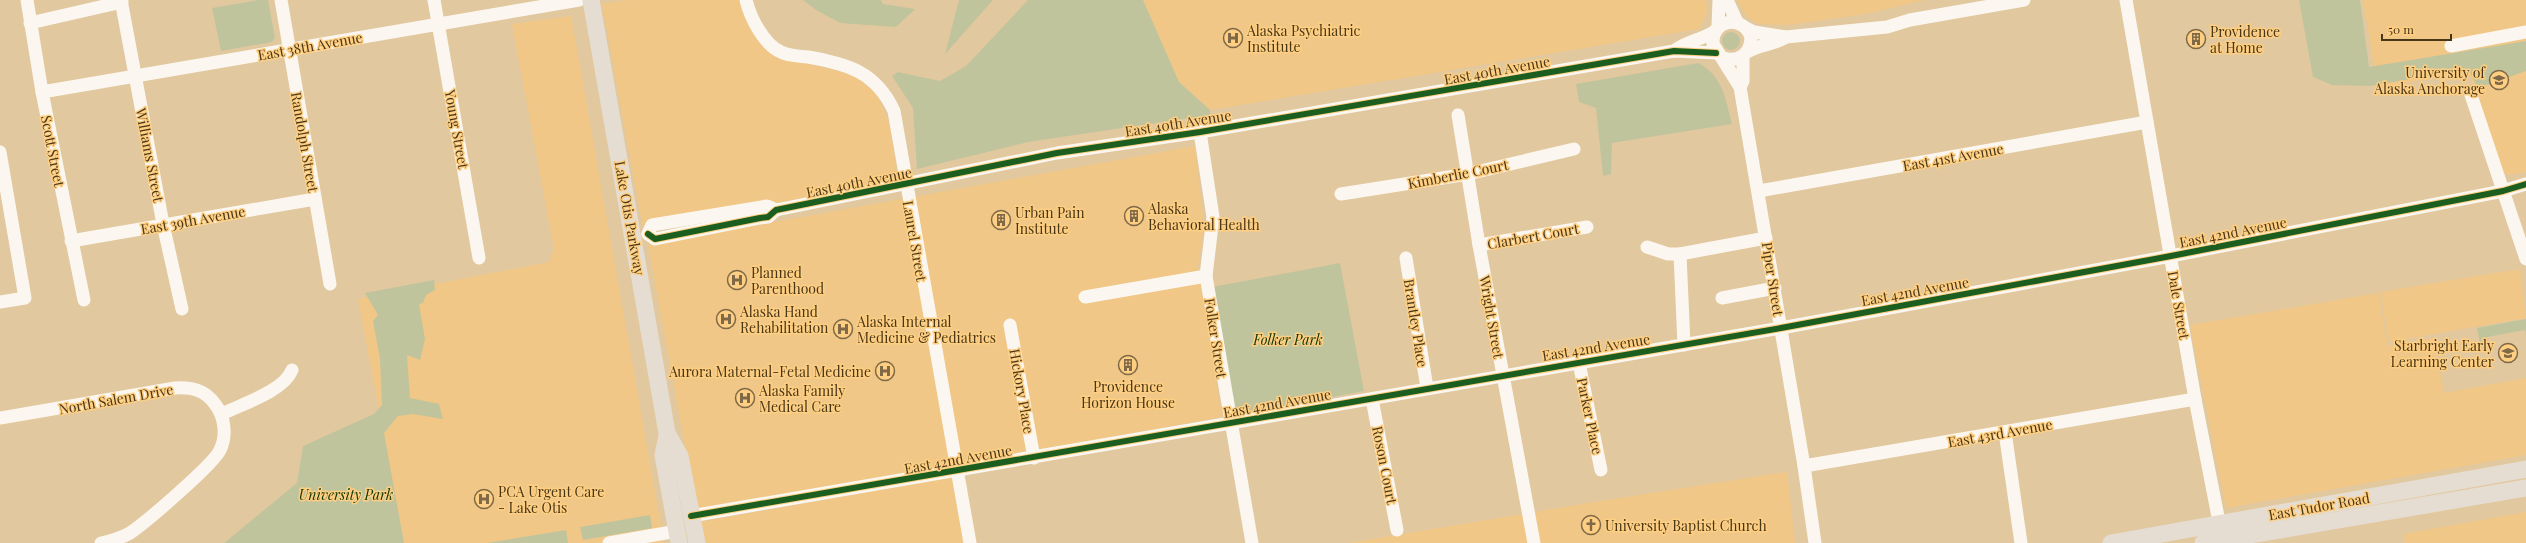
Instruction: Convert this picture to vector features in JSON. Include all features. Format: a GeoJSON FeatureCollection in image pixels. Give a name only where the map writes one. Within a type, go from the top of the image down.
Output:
{"type":"FeatureCollection","features":[{"type":"Feature","properties":{"kind":"main road","name":"Lake Otis Parkway"},"geometry":{"type":"LineString","coordinates":[[591,0],[641,236],[668,436],[663,455],[678,537]]}},
{"type":"Feature","properties":{"kind":"main road","name":"Lake Otis Parkway"},"geometry":{"type":"LineString","coordinates":[[668,436],[677,447],[680,456],[697,543]]}},
{"type":"Feature","properties":{"kind":"main road"},"geometry":{"type":"LineString","coordinates":[[663,455],[673,471],[680,502],[691,516]]}},
{"type":"Feature","properties":{"kind":"main road","name":"East Tudor Road"},"geometry":{"type":"LineString","coordinates":[[2203,543],[2221,532],[2526,469]]}},
{"type":"Feature","properties":{"kind":"main road","name":"East Tudor Road"},"geometry":{"type":"LineString","coordinates":[[2112,543],[2221,532],[2526,488]]}},
{"type":"Feature","properties":{"kind":"main road"},"geometry":{"type":"LineString","coordinates":[[678,537],[684,533],[690,543]]}},
{"type":"Feature","properties":{"kind":"street","name":"Scott Street"},"geometry":{"type":"LineString","coordinates":[[26,0],[42,92],[84,300]]}},
{"type":"Feature","properties":{"kind":"street","name":"Randolph Street"},"geometry":{"type":"LineString","coordinates":[[281,0],[330,284]]}},
{"type":"Feature","properties":{"kind":"street","name":"Young Street"},"geometry":{"type":"LineString","coordinates":[[434,0],[479,258]]}},
{"type":"Feature","properties":{"kind":"street","name":"East 38th Avenue"},"geometry":{"type":"LineString","coordinates":[[42,92],[579,0]]}},
{"type":"Feature","properties":{"kind":"street","name":"Laurel Street"},"geometry":{"type":"LineString","coordinates":[[746,0],[750,15],[758,31],[780,52],[835,63],[857,70],[874,81],[886,96],[894,111],[905,185],[970,543]]}},
{"type":"Feature","properties":{"kind":"street","name":"Piper Street"},"geometry":{"type":"LineString","coordinates":[[1719,0],[1717,29],[1713,44],[1735,82],[1740,87],[1782,328],[1815,543]]}},
{"type":"Feature","properties":{"kind":"street","name":"Piper Street"},"geometry":{"type":"LineString","coordinates":[[1727,0],[1751,42],[1745,54],[1743,81],[1740,87]]}},
{"type":"Feature","properties":{"kind":"street"},"geometry":{"type":"LineString","coordinates":[[1717,29],[1727,22],[1741,25],[1754,32],[1786,37],[1887,27],[1910,20],[2024,0]]}},
{"type":"Feature","properties":{"kind":"street","name":"Dale Street"},"geometry":{"type":"LineString","coordinates":[[2126,0],[2195,399],[2221,532]]}},
{"type":"Feature","properties":{"kind":"street"},"geometry":{"type":"LineString","coordinates":[[30,23],[122,1]]}},
{"type":"Feature","properties":{"kind":"street","name":"Williams Street"},"geometry":{"type":"LineString","coordinates":[[122,1],[163,224],[182,309]]}},
{"type":"Feature","properties":{"kind":"street","name":"East 40th Avenue"},"geometry":{"type":"LineString","coordinates":[[1674,51],[1681,45],[1695,42],[1717,29]]}},
{"type":"Feature","properties":{"kind":"street"},"geometry":{"type":"LineString","coordinates":[[2451,46],[2526,32]]}},
{"type":"Feature","properties":{"kind":"street"},"geometry":{"type":"LineString","coordinates":[[1720,55],[1734,60],[1756,47],[1779,42],[1786,37]]}},
{"type":"Feature","properties":{"kind":"street","name":"East 40th Avenue"},"geometry":{"type":"LineString","coordinates":[[641,236],[655,238],[768,217],[776,210],[905,185],[1056,153],[1200,132],[1674,51],[1720,55]]}},
{"type":"Feature","properties":{"kind":"street"},"geometry":{"type":"LineString","coordinates":[[2471,95],[2526,259]]}},
{"type":"Feature","properties":{"kind":"street","name":"Wright Street"},"geometry":{"type":"LineString","coordinates":[[1458,115],[1479,245],[1534,543]]}},
{"type":"Feature","properties":{"kind":"street","name":"East 41st Avenue"},"geometry":{"type":"LineString","coordinates":[[1759,191],[2148,122]]}},
{"type":"Feature","properties":{"kind":"street","name":"Folker Street"},"geometry":{"type":"LineString","coordinates":[[1200,132],[1213,217],[1206,276],[1230,424],[1252,543]]}},
{"type":"Feature","properties":{"kind":"street","name":"Kimberlie Court"},"geometry":{"type":"LineString","coordinates":[[1341,194],[1468,174],[1574,149]]}},
{"type":"Feature","properties":{"kind":"street"},"geometry":{"type":"LineString","coordinates":[[0,152],[25,298],[0,302]]}},
{"type":"Feature","properties":{"kind":"street","name":"East 42nd Avenue"},"geometry":{"type":"LineString","coordinates":[[691,516],[958,472],[1372,399],[1502,374],[1579,363],[1782,328],[2170,256],[2503,191],[2526,184]]}},
{"type":"Feature","properties":{"kind":"street","name":"East 39th Avenue"},"geometry":{"type":"LineString","coordinates":[[71,241],[315,199]]}},
{"type":"Feature","properties":{"kind":"street","name":"Clarbert Court"},"geometry":{"type":"LineString","coordinates":[[1479,245],[1587,227]]}},
{"type":"Feature","properties":{"kind":"street"},"geometry":{"type":"LineString","coordinates":[[1647,246],[1668,254],[1680,254],[1766,238]]}},
{"type":"Feature","properties":{"kind":"street"},"geometry":{"type":"LineString","coordinates":[[1680,254],[1684,345]]}},
{"type":"Feature","properties":{"kind":"street","name":"Brantley Place"},"geometry":{"type":"LineString","coordinates":[[1406,258],[1427,388]]}},
{"type":"Feature","properties":{"kind":"street"},"geometry":{"type":"LineString","coordinates":[[1085,297],[1206,276]]}},
{"type":"Feature","properties":{"kind":"street"},"geometry":{"type":"LineString","coordinates":[[1722,298],[1775,288]]}},
{"type":"Feature","properties":{"kind":"street","name":"Hickory Place"},"geometry":{"type":"LineString","coordinates":[[1010,325],[1034,458]]}},
{"type":"Feature","properties":{"kind":"street","name":"Parker Place"},"geometry":{"type":"LineString","coordinates":[[1579,363],[1601,470]]}},
{"type":"Feature","properties":{"kind":"street"},"geometry":{"type":"LineString","coordinates":[[101,543],[130,532],[211,463],[223,441],[222,414],[279,386],[288,379],[292,370]]}},
{"type":"Feature","properties":{"kind":"street","name":"North Salem Drive"},"geometry":{"type":"LineString","coordinates":[[0,418],[188,387],[207,395],[222,414]]}},
{"type":"Feature","properties":{"kind":"street","name":"Roson Court"},"geometry":{"type":"LineString","coordinates":[[1372,399],[1397,530]]}},
{"type":"Feature","properties":{"kind":"street","name":"East 43rd Avenue"},"geometry":{"type":"LineString","coordinates":[[1804,466],[2195,399]]}},
{"type":"Feature","properties":{"kind":"street"},"geometry":{"type":"LineString","coordinates":[[2005,432],[2021,543]]}},
{"type":"Feature","properties":{"kind":"street"},"geometry":{"type":"LineString","coordinates":[[609,543],[678,537]]}},
{"type":"Feature","properties":{"kind":"shaded area"},"geometry":{"type":"Polygon","coordinates":[[[627,0],[743,0],[749,24],[795,61],[854,75],[877,94],[890,126],[898,180],[643,228],[602,4],[627,0]]]}},
{"type":"Feature","properties":{"kind":"shaded area"},"geometry":{"type":"Polygon","coordinates":[[[1143,0],[1706,0],[1708,11],[1699,29],[1210,110],[1179,82],[1143,0]]]}},
{"type":"Feature","properties":{"kind":"shaded area"},"geometry":{"type":"Polygon","coordinates":[[[1737,0],[1925,0],[1865,14],[1789,25],[1759,24],[1747,17],[1737,0]]]}},
{"type":"Feature","properties":{"kind":"shaded area","name":"University of Alaska Anchorage"},"geometry":{"type":"Polygon","coordinates":[[[2363,0],[2526,0],[2526,172],[2508,175],[2503,172],[2469,72],[2378,88],[2363,0]]]}},
{"type":"Feature","properties":{"kind":"shaded area"},"geometry":{"type":"Polygon","coordinates":[[[571,16],[664,543],[404,543],[358,299],[549,262],[554,249],[512,24],[571,16]]]}},
{"type":"Feature","properties":{"kind":"shaded area"},"geometry":{"type":"Polygon","coordinates":[[[1195,146],[1204,225],[1198,266],[1222,417],[697,511],[648,245],[1195,146]]]}},
{"type":"Feature","properties":{"kind":"shaded area"},"geometry":{"type":"Polygon","coordinates":[[[2520,269],[2526,318],[2389,342],[2380,292],[2520,269]]]}},
{"type":"Feature","properties":{"kind":"shaded area"},"geometry":{"type":"Polygon","coordinates":[[[2378,293],[2388,346],[2433,338],[2444,393],[2526,378],[2526,455],[2226,508],[2190,325],[2378,293]]]}},
{"type":"Feature","properties":{"kind":"shaded area"},"geometry":{"type":"Polygon","coordinates":[[[1787,472],[1795,543],[1349,543],[1594,502],[1787,472]]]}},
{"type":"Feature","properties":{"kind":"shaded area"},"geometry":{"type":"Polygon","coordinates":[[[953,477],[965,543],[705,543],[700,522],[953,477]]]}},
{"type":"Feature","properties":{"kind":"shaded area"},"geometry":{"type":"Polygon","coordinates":[[[2526,512],[2526,543],[2405,543],[2404,534],[2526,512]]]}},
{"type":"Feature","properties":{"kind":"green space"},"geometry":{"type":"Polygon","coordinates":[[[259,0],[268,0],[275,38],[272,42],[221,51],[212,8],[259,0]]]}},
{"type":"Feature","properties":{"kind":"green space"},"geometry":{"type":"Polygon","coordinates":[[[803,0],[881,0],[883,4],[915,9],[896,27],[840,23],[816,10],[803,0]]]}},
{"type":"Feature","properties":{"kind":"green space"},"geometry":{"type":"Polygon","coordinates":[[[959,0],[993,0],[945,54],[959,0]]]}},
{"type":"Feature","properties":{"kind":"green space"},"geometry":{"type":"Polygon","coordinates":[[[1028,0],[1143,0],[1179,82],[1210,110],[1210,115],[1028,142],[917,169],[913,108],[892,76],[898,72],[940,81],[966,66],[1028,0]]]}},
{"type":"Feature","properties":{"kind":"green space"},"geometry":{"type":"Polygon","coordinates":[[[2299,0],[2360,0],[2369,67],[2526,41],[2526,71],[2478,88],[2468,69],[2370,86],[2332,85],[2313,77],[2299,0]]]}},
{"type":"Feature","properties":{"kind":"green space"},"geometry":{"type":"Polygon","coordinates":[[[1731,32],[1737,35],[1740,41],[1737,47],[1731,50],[1725,47],[1722,41],[1725,35],[1731,32]]]}},
{"type":"Feature","properties":{"kind":"green space"},"geometry":{"type":"Polygon","coordinates":[[[1698,63],[1713,74],[1718,81],[1725,97],[1732,124],[1612,143],[1611,174],[1603,176],[1596,108],[1579,102],[1576,84],[1698,63]]]}},
{"type":"Feature","properties":{"kind":"green space","name":"Folker Park"},"geometry":{"type":"Polygon","coordinates":[[[1340,263],[1364,391],[1236,415],[1212,287],[1340,263]]]}},
{"type":"Feature","properties":{"kind":"green space","name":"University Park"},"geometry":{"type":"Polygon","coordinates":[[[434,280],[435,290],[426,295],[423,303],[419,304],[425,339],[420,360],[407,355],[410,398],[439,404],[443,419],[413,414],[398,416],[384,433],[404,543],[224,543],[297,483],[303,446],[374,414],[382,405],[380,359],[373,321],[378,315],[365,293],[434,280]]]}},
{"type":"Feature","properties":{"kind":"green space"},"geometry":{"type":"Polygon","coordinates":[[[2526,319],[2526,336],[2525,330],[2487,337],[2489,347],[2481,348],[2477,328],[2526,319]]]}},
{"type":"Feature","properties":{"kind":"green space"},"geometry":{"type":"Polygon","coordinates":[[[650,515],[652,528],[583,540],[580,527],[650,515]]]}},
{"type":"Feature","properties":{"kind":"green space"},"geometry":{"type":"Polygon","coordinates":[[[566,530],[568,543],[487,543],[566,530]]]}},
{"type":"Feature","properties":{"kind":"cycle path"},"geometry":{"type":"LineString","coordinates":[[648,234],[655,239],[768,217],[776,210],[1057,153],[1200,132],[1674,51],[1716,53]]}},
{"type":"Feature","properties":{"kind":"cycle path"},"geometry":{"type":"LineString","coordinates":[[691,516],[1781,328],[2171,256],[2503,191],[2526,184]]}},
{"type":"Feature","properties":{"kind":"place","name":"Alaska Psychiatric Institute"},"geometry":{"type":"Point","coordinates":[1233,38]}},
{"type":"Feature","properties":{"kind":"place","name":"Providence at Home"},"geometry":{"type":"Point","coordinates":[2196,39]}},
{"type":"Feature","properties":{"kind":"place","name":"University of Alaska Anchorage"},"geometry":{"type":"Point","coordinates":[2499,80]}},
{"type":"Feature","properties":{"kind":"place","name":"Alaska Behavioral Health"},"geometry":{"type":"Point","coordinates":[1134,216]}},
{"type":"Feature","properties":{"kind":"place","name":"Urban Pain Institute"},"geometry":{"type":"Point","coordinates":[1001,220]}},
{"type":"Feature","properties":{"kind":"place","name":"Planned Parenthood"},"geometry":{"type":"Point","coordinates":[737,280]}},
{"type":"Feature","properties":{"kind":"place","name":"Alaska Hand Rehabilitation"},"geometry":{"type":"Point","coordinates":[726,319]}},
{"type":"Feature","properties":{"kind":"place","name":"Alaska Internal Medicine & Pediatrics"},"geometry":{"type":"Point","coordinates":[843,329]}},
{"type":"Feature","properties":{"kind":"place","name":"Starbright Early Learning Center"},"geometry":{"type":"Point","coordinates":[2508,353]}},
{"type":"Feature","properties":{"kind":"place","name":"Providence Horizon House"},"geometry":{"type":"Point","coordinates":[1128,365]}},
{"type":"Feature","properties":{"kind":"place","name":"Aurora Maternal-Fetal Medicine"},"geometry":{"type":"Point","coordinates":[885,371]}},
{"type":"Feature","properties":{"kind":"place","name":"Alaska Family Medical Care"},"geometry":{"type":"Point","coordinates":[745,398]}},
{"type":"Feature","properties":{"kind":"place","name":"PCA Urgent Care - Lake Otis"},"geometry":{"type":"Point","coordinates":[484,499]}},
{"type":"Feature","properties":{"kind":"place","name":"University Baptist Church"},"geometry":{"type":"Point","coordinates":[1591,525]}}]}
